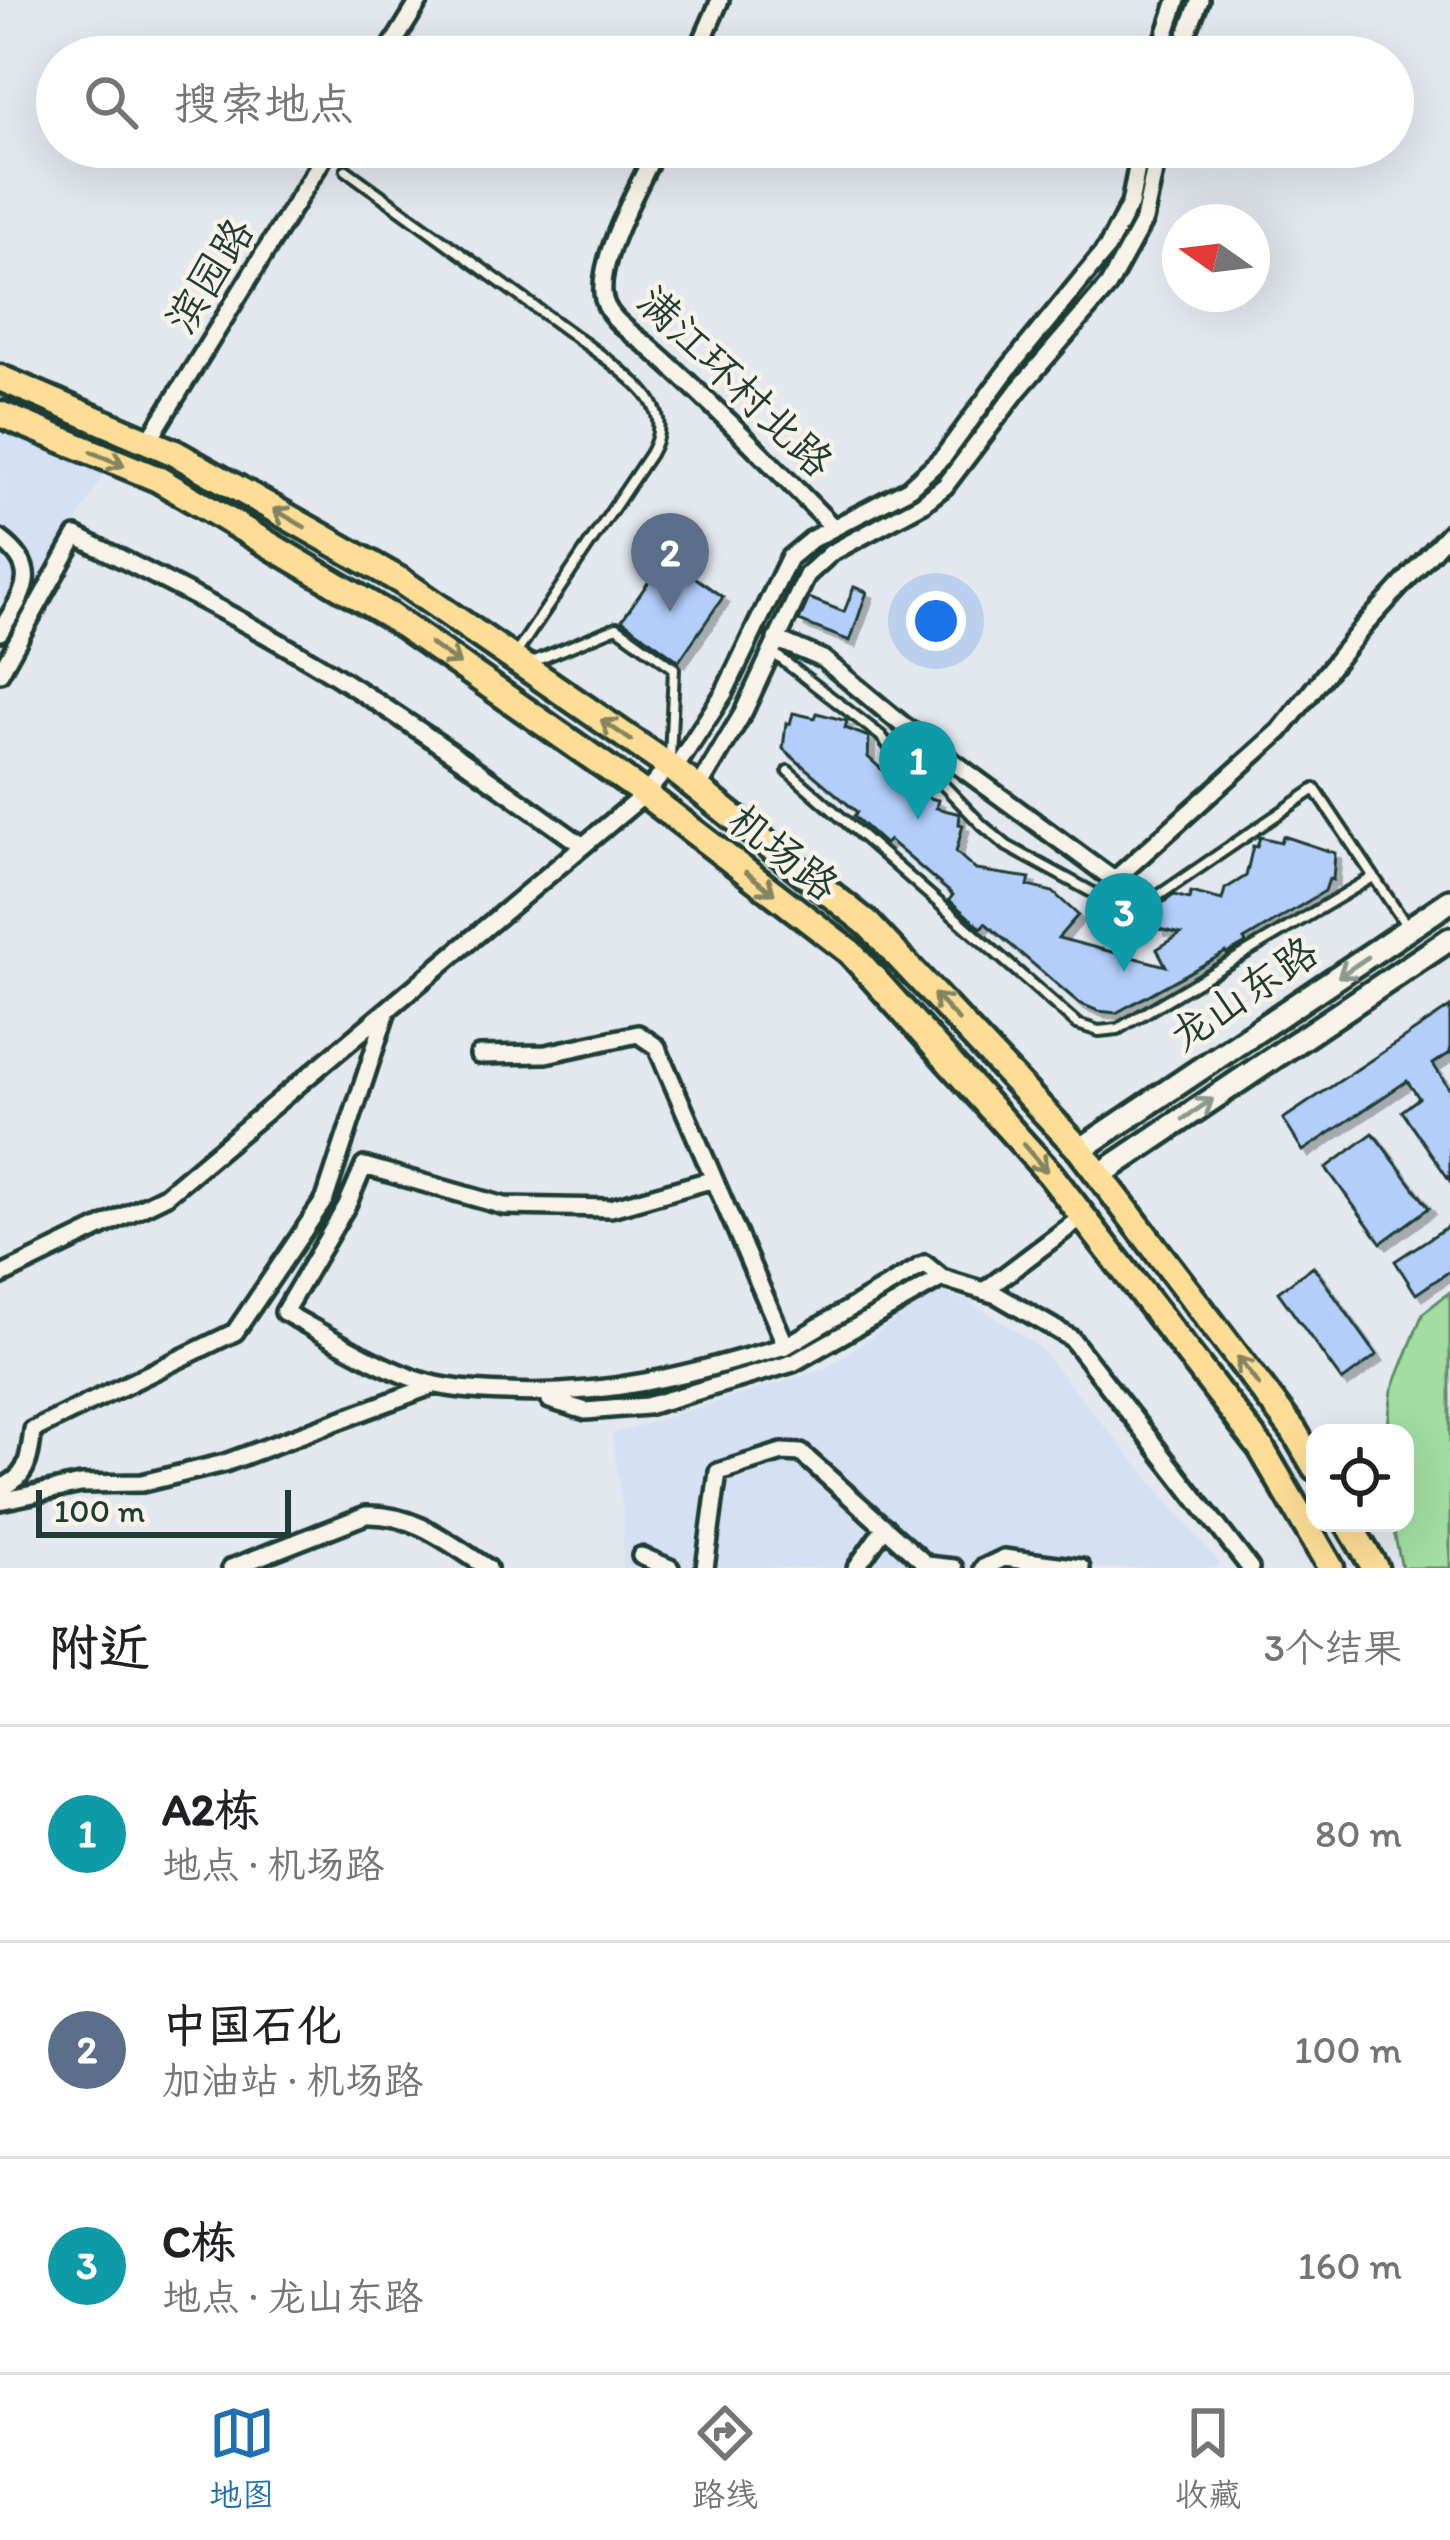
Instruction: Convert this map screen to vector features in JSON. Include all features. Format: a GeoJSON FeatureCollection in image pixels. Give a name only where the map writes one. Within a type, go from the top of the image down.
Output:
{"type":"FeatureCollection","features":[{"type":"Feature","properties":{"kind":"main road","name":"机场路"},"geometry":{"type":"LineString","coordinates":[[0,378],[149,440],[401,581],[671,768],[868,924],[1100,1174],[1306,1452]]}},
{"type":"Feature","properties":{"kind":"main road","name":"机场路"},"geometry":{"type":"LineString","coordinates":[[0,414],[158,479],[390,616],[645,794],[850,952],[1039,1161],[1261,1448],[1331,1568]]}},
{"type":"Feature","properties":{"kind":"main road","name":"龙山东路"},"geometry":{"type":"LineString","coordinates":[[1080,1150],[1450,901]]}},
{"type":"Feature","properties":{"kind":"main road","name":"龙山东路"},"geometry":{"type":"LineString","coordinates":[[1100,1174],[1450,940]]}},
{"type":"Feature","properties":{"kind":"main road"},"geometry":{"type":"LineString","coordinates":[[1137,1112],[1154,1138]]}},
{"type":"Feature","properties":{"kind":"main road"},"geometry":{"type":"LineString","coordinates":[[1353,1532],[1375,1568]]}},
{"type":"Feature","properties":{"kind":"street"},"geometry":{"type":"LineString","coordinates":[[398,36],[421,0]]}},
{"type":"Feature","properties":{"kind":"street"},"geometry":{"type":"LineString","coordinates":[[704,36],[720,0]]}},
{"type":"Feature","properties":{"kind":"street"},"geometry":{"type":"LineString","coordinates":[[1165,36],[1178,0]]}},
{"type":"Feature","properties":{"kind":"street"},"geometry":{"type":"LineString","coordinates":[[1186,36],[1200,0]]}},
{"type":"Feature","properties":{"kind":"street","name":"滨园路"},"geometry":{"type":"LineString","coordinates":[[149,440],[317,168]]}},
{"type":"Feature","properties":{"kind":"street","name":"满江环村北路"},"geometry":{"type":"LineString","coordinates":[[647,168],[608,262],[602,288],[605,304],[833,527]]}},
{"type":"Feature","properties":{"kind":"street"},"geometry":{"type":"LineString","coordinates":[[0,1276],[165,1196],[645,794],[671,768],[724,693],[782,569],[801,546],[895,497],[944,456],[1107,248],[1130,204],[1137,168]]}},
{"type":"Feature","properties":{"kind":"street"},"geometry":{"type":"LineString","coordinates":[[698,790],[734,730],[791,602],[815,566],[946,486],[1018,390],[1108,286],[1144,220],[1155,168]]}},
{"type":"Feature","properties":{"kind":"street"},"geometry":{"type":"LineString","coordinates":[[773,645],[823,658],[904,726],[1114,880],[1280,731],[1363,627],[1450,532]]}},
{"type":"Feature","properties":{"kind":"street"},"geometry":{"type":"LineString","coordinates":[[0,673],[76,536],[316,664],[402,718],[583,846]]}},
{"type":"Feature","properties":{"kind":"street"},"geometry":{"type":"LineString","coordinates":[[0,539],[18,553],[27,575],[26,586],[0,632]]}},
{"type":"Feature","properties":{"kind":"street"},"geometry":{"type":"LineString","coordinates":[[0,1488],[17,1482],[28,1467],[33,1430],[235,1332],[325,1199],[387,1011]]}},
{"type":"Feature","properties":{"kind":"street"},"geometry":{"type":"LineString","coordinates":[[478,1055],[546,1054],[638,1034],[657,1047],[786,1346]]}},
{"type":"Feature","properties":{"kind":"street"},"geometry":{"type":"LineString","coordinates":[[714,1179],[611,1208],[504,1206],[364,1166],[337,1223],[284,1312],[418,1380],[560,1395],[650,1384],[786,1346],[926,1264],[942,1278],[984,1291],[1071,1338],[1250,1568]]}},
{"type":"Feature","properties":{"kind":"street"},"geometry":{"type":"LineString","coordinates":[[984,1291],[1082,1217]]}},
{"type":"Feature","properties":{"kind":"street"},"geometry":{"type":"LineString","coordinates":[[530,1393],[586,1411],[647,1406],[793,1363],[942,1278]]}},
{"type":"Feature","properties":{"kind":"street"},"geometry":{"type":"LineString","coordinates":[[0,1501],[81,1484],[142,1483],[225,1463],[436,1384]]}},
{"type":"Feature","properties":{"kind":"street"},"geometry":{"type":"LineString","coordinates":[[705,1568],[718,1472],[782,1452],[801,1453],[927,1564],[954,1568]]}},
{"type":"Feature","properties":{"kind":"street"},"geometry":{"type":"LineString","coordinates":[[231,1568],[366,1516],[389,1514],[426,1528],[488,1568]]}},
{"type":"Feature","properties":{"kind":"street"},"geometry":{"type":"LineString","coordinates":[[856,1568],[885,1527]]}},
{"type":"Feature","properties":{"kind":"street"},"geometry":{"type":"LineString","coordinates":[[641,1556],[670,1568]]}},
{"type":"Feature","properties":{"kind":"street"},"geometry":{"type":"LineString","coordinates":[[983,1568],[1004,1558],[1081,1568]]}},
{"type":"Feature","properties":{"kind":"lane"},"geometry":{"type":"LineString","coordinates":[[346,170],[609,361],[644,393],[659,417],[660,434],[650,454],[518,662]]}},
{"type":"Feature","properties":{"kind":"lane"},"geometry":{"type":"LineString","coordinates":[[518,662],[617,628],[674,668],[671,768]]}},
{"type":"Feature","properties":{"kind":"lane"},"geometry":{"type":"LineString","coordinates":[[773,645],[892,749],[929,770],[1007,846],[1110,902],[1125,906],[1151,899],[1315,789],[1408,929]]}},
{"type":"Feature","properties":{"kind":"lane"},"geometry":{"type":"LineString","coordinates":[[788,771],[1077,1024],[1099,1031],[1118,1029],[1373,877]]}},
{"type":"Feature","properties":{"kind":"shaded area"},"geometry":{"type":"Polygon","coordinates":[[[0,427],[105,472],[0,658],[0,427]]]}},
{"type":"Feature","properties":{"kind":"shaded area"},"geometry":{"type":"Polygon","coordinates":[[[938,1290],[972,1303],[1037,1345],[1220,1564],[1214,1568],[622,1568],[624,1519],[612,1434],[825,1369],[938,1290]]]}},
{"type":"Feature","properties":{"kind":"green space"},"geometry":{"type":"Polygon","coordinates":[[[1450,1292],[1450,1568],[1402,1568],[1394,1532],[1414,1532],[1414,1424],[1388,1424],[1392,1390],[1423,1313],[1450,1292]]]}},
{"type":"Feature","properties":{"kind":"building"},"geometry":{"type":"Polygon","coordinates":[[[666,557],[723,597],[679,661],[622,620],[666,557]]]}},
{"type":"Feature","properties":{"kind":"building"},"geometry":{"type":"Polygon","coordinates":[[[854,587],[867,592],[850,641],[799,621],[809,598],[844,612],[854,587]]]}},
{"type":"Feature","properties":{"kind":"building"},"geometry":{"type":"Polygon","coordinates":[[[793,713],[847,721],[845,728],[869,737],[868,757],[908,793],[938,800],[936,808],[960,814],[963,825],[956,852],[976,870],[1030,878],[1028,886],[1053,892],[1078,915],[1058,938],[1166,966],[1157,949],[1181,934],[1159,929],[1161,904],[1174,895],[1189,899],[1191,892],[1222,900],[1225,889],[1246,876],[1260,837],[1281,842],[1283,836],[1335,853],[1333,880],[1329,879],[1325,891],[1227,954],[1116,1013],[1098,1011],[1079,1003],[985,923],[981,928],[949,900],[953,895],[889,840],[885,844],[854,816],[857,812],[783,749],[786,723],[790,724],[793,713]]]}},
{"type":"Feature","properties":{"kind":"building"},"geometry":{"type":"Polygon","coordinates":[[[1450,1007],[1450,1053],[1433,1064],[1450,1090],[1450,1181],[1402,1111],[1419,1098],[1407,1081],[1303,1151],[1283,1119],[1450,1007]]]}},
{"type":"Feature","properties":{"kind":"building"},"geometry":{"type":"Polygon","coordinates":[[[1373,1133],[1429,1208],[1381,1243],[1326,1168],[1373,1133]]]}},
{"type":"Feature","properties":{"kind":"building"},"geometry":{"type":"Polygon","coordinates":[[[1450,1225],[1450,1271],[1416,1294],[1395,1261],[1450,1225]]]}},
{"type":"Feature","properties":{"kind":"building"},"geometry":{"type":"Polygon","coordinates":[[[1313,1266],[1377,1355],[1342,1381],[1278,1292],[1313,1266]]]}},
{"type":"Feature","properties":{"kind":"place","name":"中国石化"},"geometry":{"type":"Point","coordinates":[670,612]}},
{"type":"Feature","properties":{"kind":"place","name":"A2栋"},"geometry":{"type":"Point","coordinates":[918,820]}},
{"type":"Feature","properties":{"kind":"place","name":"C栋"},"geometry":{"type":"Point","coordinates":[1124,972]}}]}
